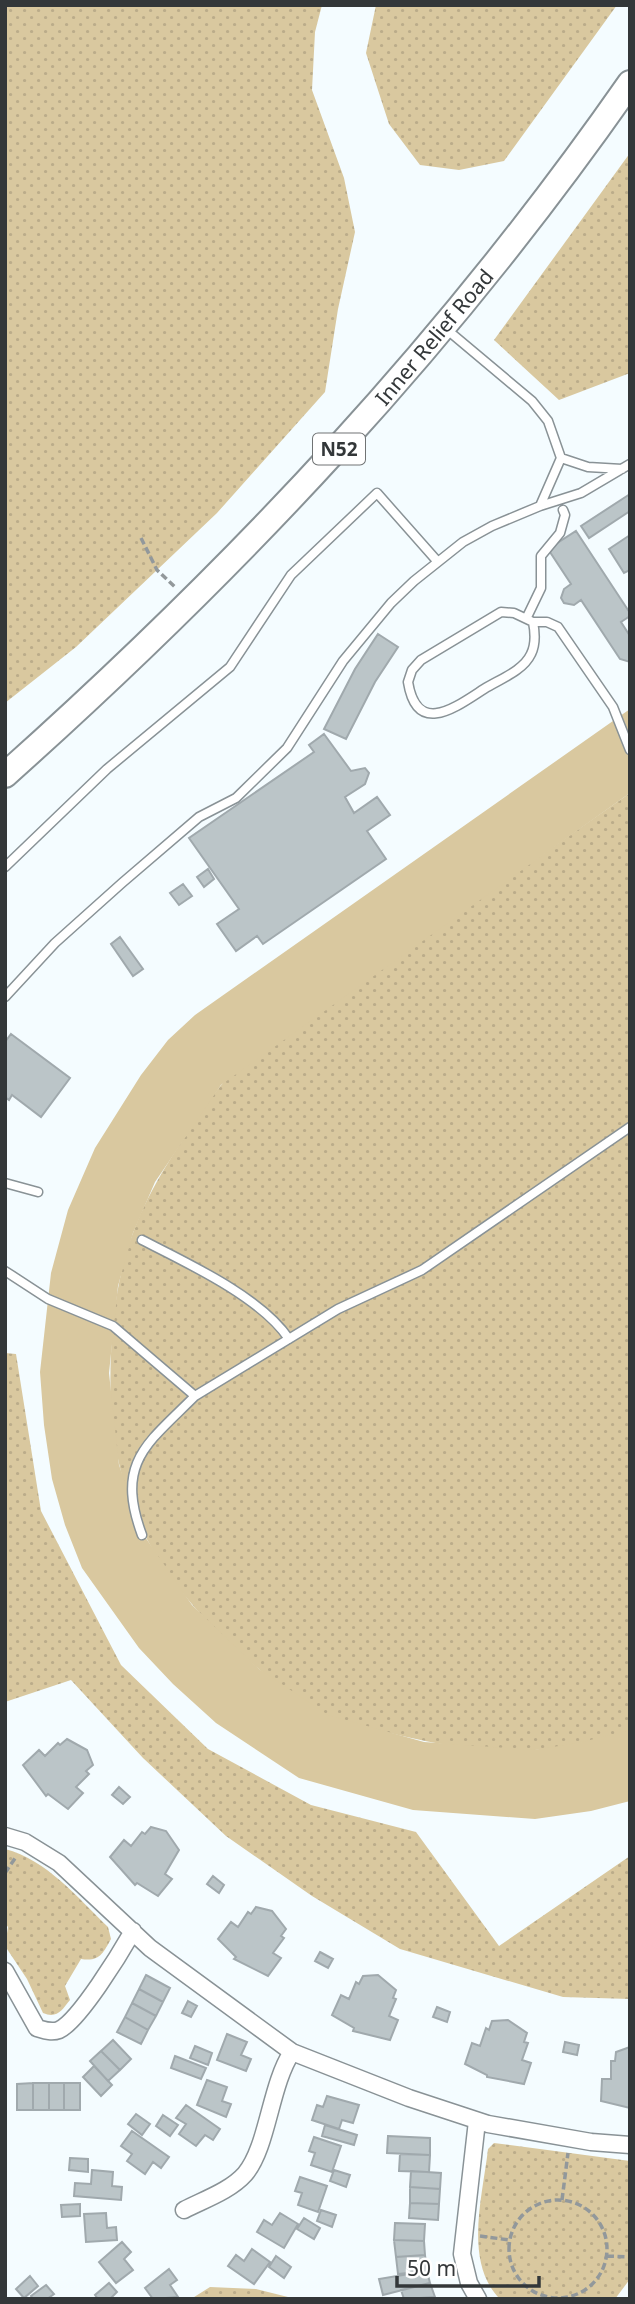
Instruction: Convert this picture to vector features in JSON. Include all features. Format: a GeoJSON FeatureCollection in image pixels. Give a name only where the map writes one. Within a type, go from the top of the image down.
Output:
{"type":"FeatureCollection","features":[{"type":"Feature","properties":{"kind":"main road","name":"Inner Relief Road"},"geometry":{"type":"LineString","coordinates":[[5,775],[192,603],[287,506],[445,328],[630,83]]}},
{"type":"Feature","properties":{"kind":"street"},"geometry":{"type":"LineString","coordinates":[[5,1836],[25,1842],[59,1863],[159,1955],[292,2052],[477,2121],[570,2139],[630,2145]]}},
{"type":"Feature","properties":{"kind":"street"},"geometry":{"type":"LineString","coordinates":[[5,1971],[37,2028],[59,2030],[91,1994],[133,1931]]}},
{"type":"Feature","properties":{"kind":"street"},"geometry":{"type":"LineString","coordinates":[[184,2210],[245,2174],[257,2149],[275,2090],[292,2052]]}},
{"type":"Feature","properties":{"kind":"street"},"geometry":{"type":"LineString","coordinates":[[477,2121],[462,2254],[469,2283],[478,2299]]}},
{"type":"Feature","properties":{"kind":"lane"},"geometry":{"type":"LineString","coordinates":[[445,328],[532,401],[548,421],[561,458],[540,506]]}},
{"type":"Feature","properties":{"kind":"lane"},"geometry":{"type":"LineString","coordinates":[[561,458],[588,467],[626,466]]}},
{"type":"Feature","properties":{"kind":"lane"},"geometry":{"type":"LineString","coordinates":[[5,997],[55,943],[122,883],[199,817],[236,798],[287,748],[343,661],[391,603],[438,562],[482,531],[540,506],[581,494],[626,466]]}},
{"type":"Feature","properties":{"kind":"lane"},"geometry":{"type":"LineString","coordinates":[[5,867],[107,769],[230,667],[291,575],[377,493],[438,562]]}},
{"type":"Feature","properties":{"kind":"lane"},"geometry":{"type":"LineString","coordinates":[[563,510],[565,515],[560,533],[541,555],[541,588],[530,619],[534,646],[522,666],[450,710],[430,713],[416,705],[408,682],[412,670],[421,660],[496,614],[508,612],[530,619],[547,622],[558,627],[613,707],[630,750]]}},
{"type":"Feature","properties":{"kind":"lane"},"geometry":{"type":"LineString","coordinates":[[142,1535],[132,1508],[132,1472],[147,1444],[195,1396],[338,1309],[422,1270],[630,1127]]}},
{"type":"Feature","properties":{"kind":"lane"},"geometry":{"type":"LineString","coordinates":[[5,1183],[38,1192]]}},
{"type":"Feature","properties":{"kind":"lane"},"geometry":{"type":"LineString","coordinates":[[142,1240],[210,1274],[280,1325],[289,1339]]}},
{"type":"Feature","properties":{"kind":"lane"},"geometry":{"type":"LineString","coordinates":[[5,1271],[48,1299],[113,1326],[195,1396]]}},
{"type":"Feature","properties":{"kind":"path"},"geometry":{"type":"LineString","coordinates":[[141,538],[157,570],[192,603]]}},
{"type":"Feature","properties":{"kind":"path"},"geometry":{"type":"LineString","coordinates":[[562,2200],[570,2139]]}},
{"type":"Feature","properties":{"kind":"path"},"geometry":{"type":"LineString","coordinates":[[562,2200],[578,2204],[601,2225],[607,2256],[593,2284],[580,2293],[550,2298],[535,2293],[522,2284],[513,2271],[509,2240],[516,2223],[528,2210],[544,2202],[562,2200]]}},
{"type":"Feature","properties":{"kind":"path"},"geometry":{"type":"LineString","coordinates":[[463,2234],[509,2240]]}},
{"type":"Feature","properties":{"kind":"path"},"geometry":{"type":"LineString","coordinates":[[607,2256],[630,2257]]}},
{"type":"Feature","properties":{"kind":"shaded area"},"geometry":{"type":"Polygon","coordinates":[[[5,5],[322,5],[315,32],[312,90],[344,178],[355,232],[338,309],[325,392],[217,513],[76,647],[5,703],[5,5]]]}},
{"type":"Feature","properties":{"kind":"shaded area"},"geometry":{"type":"Polygon","coordinates":[[[376,5],[617,5],[504,161],[459,170],[420,165],[389,124],[366,53],[376,5]]]}},
{"type":"Feature","properties":{"kind":"shaded area"},"geometry":{"type":"Polygon","coordinates":[[[630,153],[630,373],[559,400],[494,340],[630,153]]]}},
{"type":"Feature","properties":{"kind":"shaded area"},"geometry":{"type":"Polygon","coordinates":[[[630,709],[630,793],[221,1085],[155,1182],[133,1233],[118,1286],[109,1373],[119,1465],[143,1534],[192,1605],[259,1669],[328,1715],[424,1742],[533,1750],[578,1743],[630,1730],[630,1801],[591,1811],[535,1819],[413,1810],[299,1778],[216,1723],[139,1648],[82,1568],[65,1525],[52,1479],[44,1425],[40,1372],[51,1273],[68,1210],[95,1148],[141,1075],[168,1040],[195,1015],[630,709]]]}},
{"type":"Feature","properties":{"kind":"shaded area"},"geometry":{"type":"Polygon","coordinates":[[[630,793],[630,1731],[559,1747],[514,1751],[427,1741],[336,1719],[304,1703],[280,1686],[199,1613],[170,1576],[146,1538],[129,1499],[118,1458],[112,1413],[111,1366],[118,1288],[131,1239],[162,1173],[212,1097],[237,1069],[630,793]]]}},
{"type":"Feature","properties":{"kind":"shaded area"},"geometry":{"type":"Polygon","coordinates":[[[5,1353],[16,1354],[41,1511],[121,1665],[208,1749],[311,1805],[416,1832],[499,1946],[630,1856],[630,1999],[563,1997],[400,1949],[312,1896],[226,1836],[143,1758],[71,1680],[5,1702],[5,1353]]]}},
{"type":"Feature","properties":{"kind":"shaded area"},"geometry":{"type":"Polygon","coordinates":[[[5,1849],[20,1854],[48,1871],[108,1927],[111,1939],[106,1948],[97,1958],[81,1959],[65,1986],[70,2000],[56,2014],[43,2013],[27,1979],[5,1946],[8,1927],[5,1923],[5,1849]]]}},
{"type":"Feature","properties":{"kind":"shaded area"},"geometry":{"type":"Polygon","coordinates":[[[494,2143],[630,2161],[630,2279],[615,2299],[500,2299],[489,2284],[482,2266],[478,2227],[488,2149],[494,2143]]]}},
{"type":"Feature","properties":{"kind":"shaded area"},"geometry":{"type":"Polygon","coordinates":[[[210,2287],[256,2289],[296,2299],[191,2299],[210,2287]]]}},
{"type":"Feature","properties":{"kind":"building"},"geometry":{"type":"Polygon","coordinates":[[[630,494],[630,511],[589,538],[581,526],[630,494]]]}},
{"type":"Feature","properties":{"kind":"building"},"geometry":{"type":"Polygon","coordinates":[[[576,531],[630,613],[630,616],[621,622],[630,636],[630,662],[620,659],[581,600],[574,605],[564,603],[561,598],[564,589],[571,584],[548,549],[576,531]]]}},
{"type":"Feature","properties":{"kind":"building"},"geometry":{"type":"Polygon","coordinates":[[[630,535],[630,570],[624,573],[609,549],[630,535]]]}},
{"type":"Feature","properties":{"kind":"building"},"geometry":{"type":"Polygon","coordinates":[[[378,634],[398,647],[375,682],[346,739],[324,729],[355,669],[378,634]]]}},
{"type":"Feature","properties":{"kind":"building"},"geometry":{"type":"Polygon","coordinates":[[[324,734],[351,771],[365,768],[369,773],[365,784],[345,797],[354,813],[377,797],[390,815],[367,831],[386,859],[263,944],[257,936],[236,951],[217,924],[239,909],[189,838],[314,752],[309,745],[324,734]]]}},
{"type":"Feature","properties":{"kind":"building"},"geometry":{"type":"Polygon","coordinates":[[[208,869],[214,879],[204,887],[197,877],[208,869]]]}},
{"type":"Feature","properties":{"kind":"building"},"geometry":{"type":"Polygon","coordinates":[[[183,884],[192,896],[179,905],[170,893],[183,884]]]}},
{"type":"Feature","properties":{"kind":"building"},"geometry":{"type":"Polygon","coordinates":[[[120,937],[143,969],[133,976],[111,944],[120,937]]]}},
{"type":"Feature","properties":{"kind":"building"},"geometry":{"type":"Polygon","coordinates":[[[11,1034],[70,1078],[41,1117],[12,1095],[9,1100],[5,1097],[5,1042],[11,1034]]]}},
{"type":"Feature","properties":{"kind":"building"},"geometry":{"type":"Polygon","coordinates":[[[67,1739],[87,1750],[93,1765],[86,1771],[89,1774],[76,1787],[83,1793],[68,1809],[48,1794],[46,1796],[23,1765],[39,1750],[45,1756],[58,1743],[60,1745],[67,1739]]]}},
{"type":"Feature","properties":{"kind":"building"},"geometry":{"type":"Polygon","coordinates":[[[119,1787],[130,1797],[123,1804],[112,1795],[119,1787]]]}},
{"type":"Feature","properties":{"kind":"building"},"geometry":{"type":"Polygon","coordinates":[[[151,1827],[166,1831],[179,1850],[165,1874],[172,1879],[158,1896],[137,1883],[135,1885],[110,1857],[124,1840],[131,1846],[142,1832],[145,1834],[151,1827]]]}},
{"type":"Feature","properties":{"kind":"building"},"geometry":{"type":"Polygon","coordinates":[[[213,1876],[224,1885],[219,1893],[207,1884],[213,1876]]]}},
{"type":"Feature","properties":{"kind":"building"},"geometry":{"type":"Polygon","coordinates":[[[256,1907],[272,1911],[286,1929],[281,1936],[284,1938],[273,1953],[281,1958],[268,1976],[234,1959],[236,1957],[218,1939],[231,1922],[238,1927],[248,1912],[251,1914],[256,1907]]]}},
{"type":"Feature","properties":{"kind":"building"},"geometry":{"type":"Polygon","coordinates":[[[320,1952],[333,1959],[328,1968],[315,1961],[320,1952]]]}},
{"type":"Feature","properties":{"kind":"building"},"geometry":{"type":"Polygon","coordinates":[[[146,1975],[170,1988],[163,2002],[139,1989],[146,1975]]]}},
{"type":"Feature","properties":{"kind":"building"},"geometry":{"type":"Polygon","coordinates":[[[378,1975],[396,1990],[393,1998],[396,1999],[389,2016],[398,2020],[390,2040],[353,2031],[354,2028],[332,2015],[341,1995],[349,1999],[356,1982],[359,1984],[363,1976],[378,1975]]]}},
{"type":"Feature","properties":{"kind":"building"},"geometry":{"type":"Polygon","coordinates":[[[139,1989],[163,2002],[156,2016],[132,2003],[139,1989]]]}},
{"type":"Feature","properties":{"kind":"building"},"geometry":{"type":"Polygon","coordinates":[[[188,2001],[197,2006],[191,2017],[182,2013],[188,2001]]]}},
{"type":"Feature","properties":{"kind":"building"},"geometry":{"type":"Polygon","coordinates":[[[132,2003],[156,2016],[148,2030],[125,2017],[132,2003]]]}},
{"type":"Feature","properties":{"kind":"building"},"geometry":{"type":"Polygon","coordinates":[[[437,2007],[450,2012],[447,2022],[433,2017],[437,2007]]]}},
{"type":"Feature","properties":{"kind":"building"},"geometry":{"type":"Polygon","coordinates":[[[125,2017],[148,2030],[141,2044],[117,2032],[125,2017]]]}},
{"type":"Feature","properties":{"kind":"building"},"geometry":{"type":"Polygon","coordinates":[[[508,2020],[527,2033],[524,2042],[528,2043],[522,2060],[531,2063],[524,2084],[487,2077],[465,2064],[472,2043],[480,2046],[486,2028],[489,2030],[492,2021],[508,2020]]]}},
{"type":"Feature","properties":{"kind":"building"},"geometry":{"type":"Polygon","coordinates":[[[227,2034],[247,2042],[241,2055],[251,2059],[246,2071],[217,2060],[227,2034]]]}},
{"type":"Feature","properties":{"kind":"building"},"geometry":{"type":"Polygon","coordinates":[[[113,2040],[131,2059],[120,2070],[101,2051],[113,2040]]]}},
{"type":"Feature","properties":{"kind":"building"},"geometry":{"type":"Polygon","coordinates":[[[565,2042],[579,2045],[577,2055],[563,2052],[565,2042]]]}},
{"type":"Feature","properties":{"kind":"building"},"geometry":{"type":"Polygon","coordinates":[[[195,2046],[212,2053],[208,2065],[190,2058],[195,2046]]]}},
{"type":"Feature","properties":{"kind":"building"},"geometry":{"type":"Polygon","coordinates":[[[630,2047],[630,2108],[601,2101],[602,2079],[611,2079],[611,2061],[615,2061],[616,2052],[630,2047]]]}},
{"type":"Feature","properties":{"kind":"building"},"geometry":{"type":"Polygon","coordinates":[[[101,2051],[120,2070],[108,2081],[90,2061],[101,2051]]]}},
{"type":"Feature","properties":{"kind":"building"},"geometry":{"type":"Polygon","coordinates":[[[175,2056],[206,2068],[201,2079],[171,2068],[175,2056]]]}},
{"type":"Feature","properties":{"kind":"building"},"geometry":{"type":"Polygon","coordinates":[[[94,2066],[112,2085],[101,2096],[83,2077],[94,2066]]]}},
{"type":"Feature","properties":{"kind":"building"},"geometry":{"type":"Polygon","coordinates":[[[207,2080],[227,2087],[222,2101],[231,2104],[226,2117],[197,2105],[207,2080]]]}},
{"type":"Feature","properties":{"kind":"building"},"geometry":{"type":"Polygon","coordinates":[[[33,2083],[49,2083],[49,2110],[33,2110],[33,2083]]]}},
{"type":"Feature","properties":{"kind":"building"},"geometry":{"type":"Polygon","coordinates":[[[33,2083],[33,2110],[17,2110],[17,2084],[33,2083]]]}},
{"type":"Feature","properties":{"kind":"building"},"geometry":{"type":"Polygon","coordinates":[[[49,2083],[64,2083],[64,2110],[49,2110],[49,2083]]]}},
{"type":"Feature","properties":{"kind":"building"},"geometry":{"type":"Polygon","coordinates":[[[64,2083],[80,2083],[80,2110],[64,2110],[64,2083]]]}},
{"type":"Feature","properties":{"kind":"building"},"geometry":{"type":"Polygon","coordinates":[[[327,2096],[359,2105],[353,2123],[342,2120],[339,2129],[312,2120],[317,2105],[323,2107],[327,2096]]]}},
{"type":"Feature","properties":{"kind":"building"},"geometry":{"type":"Polygon","coordinates":[[[186,2105],[220,2129],[213,2140],[205,2135],[196,2146],[179,2134],[186,2124],[176,2118],[186,2105]]]}},
{"type":"Feature","properties":{"kind":"building"},"geometry":{"type":"Polygon","coordinates":[[[136,2114],[150,2124],[142,2135],[128,2124],[136,2114]]]}},
{"type":"Feature","properties":{"kind":"building"},"geometry":{"type":"Polygon","coordinates":[[[163,2115],[178,2125],[170,2136],[156,2126],[163,2115]]]}},
{"type":"Feature","properties":{"kind":"building"},"geometry":{"type":"Polygon","coordinates":[[[325,2125],[357,2135],[354,2145],[322,2136],[325,2125]]]}},
{"type":"Feature","properties":{"kind":"building"},"geometry":{"type":"Polygon","coordinates":[[[132,2131],[169,2157],[161,2168],[153,2162],[145,2174],[127,2161],[132,2154],[121,2146],[132,2131]]]}},
{"type":"Feature","properties":{"kind":"building"},"geometry":{"type":"Polygon","coordinates":[[[388,2136],[430,2138],[430,2155],[387,2153],[388,2136]]]}},
{"type":"Feature","properties":{"kind":"building"},"geometry":{"type":"Polygon","coordinates":[[[314,2137],[341,2146],[332,2172],[311,2165],[315,2153],[309,2151],[314,2137]]]}},
{"type":"Feature","properties":{"kind":"building"},"geometry":{"type":"Polygon","coordinates":[[[400,2154],[430,2155],[429,2172],[399,2171],[400,2154]]]}},
{"type":"Feature","properties":{"kind":"building"},"geometry":{"type":"Polygon","coordinates":[[[70,2158],[88,2159],[88,2172],[69,2170],[70,2158]]]}},
{"type":"Feature","properties":{"kind":"building"},"geometry":{"type":"Polygon","coordinates":[[[92,2170],[113,2172],[112,2186],[122,2187],[121,2200],[74,2196],[75,2183],[91,2184],[92,2170]]]}},
{"type":"Feature","properties":{"kind":"building"},"geometry":{"type":"Polygon","coordinates":[[[334,2170],[350,2175],[346,2187],[330,2181],[334,2170]]]}},
{"type":"Feature","properties":{"kind":"building"},"geometry":{"type":"Polygon","coordinates":[[[411,2171],[441,2173],[440,2189],[410,2187],[411,2171]]]}},
{"type":"Feature","properties":{"kind":"building"},"geometry":{"type":"Polygon","coordinates":[[[300,2177],[327,2186],[318,2212],[298,2205],[302,2193],[295,2191],[300,2177]]]}},
{"type":"Feature","properties":{"kind":"building"},"geometry":{"type":"Polygon","coordinates":[[[410,2187],[440,2189],[439,2204],[410,2203],[410,2187]]]}},
{"type":"Feature","properties":{"kind":"building"},"geometry":{"type":"Polygon","coordinates":[[[410,2203],[439,2204],[438,2220],[409,2218],[410,2203]]]}},
{"type":"Feature","properties":{"kind":"building"},"geometry":{"type":"Polygon","coordinates":[[[80,2204],[80,2216],[62,2217],[61,2205],[80,2204]]]}},
{"type":"Feature","properties":{"kind":"building"},"geometry":{"type":"Polygon","coordinates":[[[321,2210],[336,2215],[332,2227],[317,2221],[321,2210]]]}},
{"type":"Feature","properties":{"kind":"building"},"geometry":{"type":"Polygon","coordinates":[[[106,2213],[107,2228],[116,2227],[117,2240],[86,2242],[84,2214],[106,2213]]]}},
{"type":"Feature","properties":{"kind":"building"},"geometry":{"type":"Polygon","coordinates":[[[280,2213],[298,2224],[284,2248],[257,2232],[264,2220],[272,2225],[280,2213]]]}},
{"type":"Feature","properties":{"kind":"building"},"geometry":{"type":"Polygon","coordinates":[[[304,2218],[320,2228],[314,2239],[297,2229],[304,2218]]]}},
{"type":"Feature","properties":{"kind":"building"},"geometry":{"type":"Polygon","coordinates":[[[395,2223],[425,2224],[424,2241],[394,2240],[395,2223]]]}},
{"type":"Feature","properties":{"kind":"building"},"geometry":{"type":"Polygon","coordinates":[[[394,2240],[424,2241],[425,2255],[396,2257],[394,2240]]]}},
{"type":"Feature","properties":{"kind":"building"},"geometry":{"type":"Polygon","coordinates":[[[122,2242],[131,2252],[124,2259],[133,2270],[116,2283],[99,2262],[122,2242]]]}},
{"type":"Feature","properties":{"kind":"building"},"geometry":{"type":"Polygon","coordinates":[[[252,2249],[270,2262],[254,2284],[228,2266],[236,2255],[244,2261],[252,2249]]]}},
{"type":"Feature","properties":{"kind":"building"},"geometry":{"type":"Polygon","coordinates":[[[425,2255],[427,2271],[398,2274],[396,2257],[425,2255]]]}},
{"type":"Feature","properties":{"kind":"building"},"geometry":{"type":"Polygon","coordinates":[[[276,2256],[291,2267],[284,2278],[269,2267],[276,2256]]]}},
{"type":"Feature","properties":{"kind":"building"},"geometry":{"type":"Polygon","coordinates":[[[169,2269],[177,2280],[170,2285],[178,2297],[153,2299],[145,2288],[169,2269]]]}},
{"type":"Feature","properties":{"kind":"building"},"geometry":{"type":"Polygon","coordinates":[[[427,2271],[430,2283],[383,2295],[379,2279],[427,2271]]]}},
{"type":"Feature","properties":{"kind":"building"},"geometry":{"type":"Polygon","coordinates":[[[30,2276],[38,2286],[24,2298],[16,2289],[30,2276]]]}},
{"type":"Feature","properties":{"kind":"building"},"geometry":{"type":"Polygon","coordinates":[[[109,2283],[117,2292],[110,2299],[98,2299],[95,2295],[109,2283]]]}},
{"type":"Feature","properties":{"kind":"building"},"geometry":{"type":"Polygon","coordinates":[[[430,2283],[435,2297],[404,2299],[401,2290],[430,2283]]]}},
{"type":"Feature","properties":{"kind":"building"},"geometry":{"type":"Polygon","coordinates":[[[46,2285],[54,2294],[47,2299],[33,2299],[31,2296],[46,2285]]]}}]}
